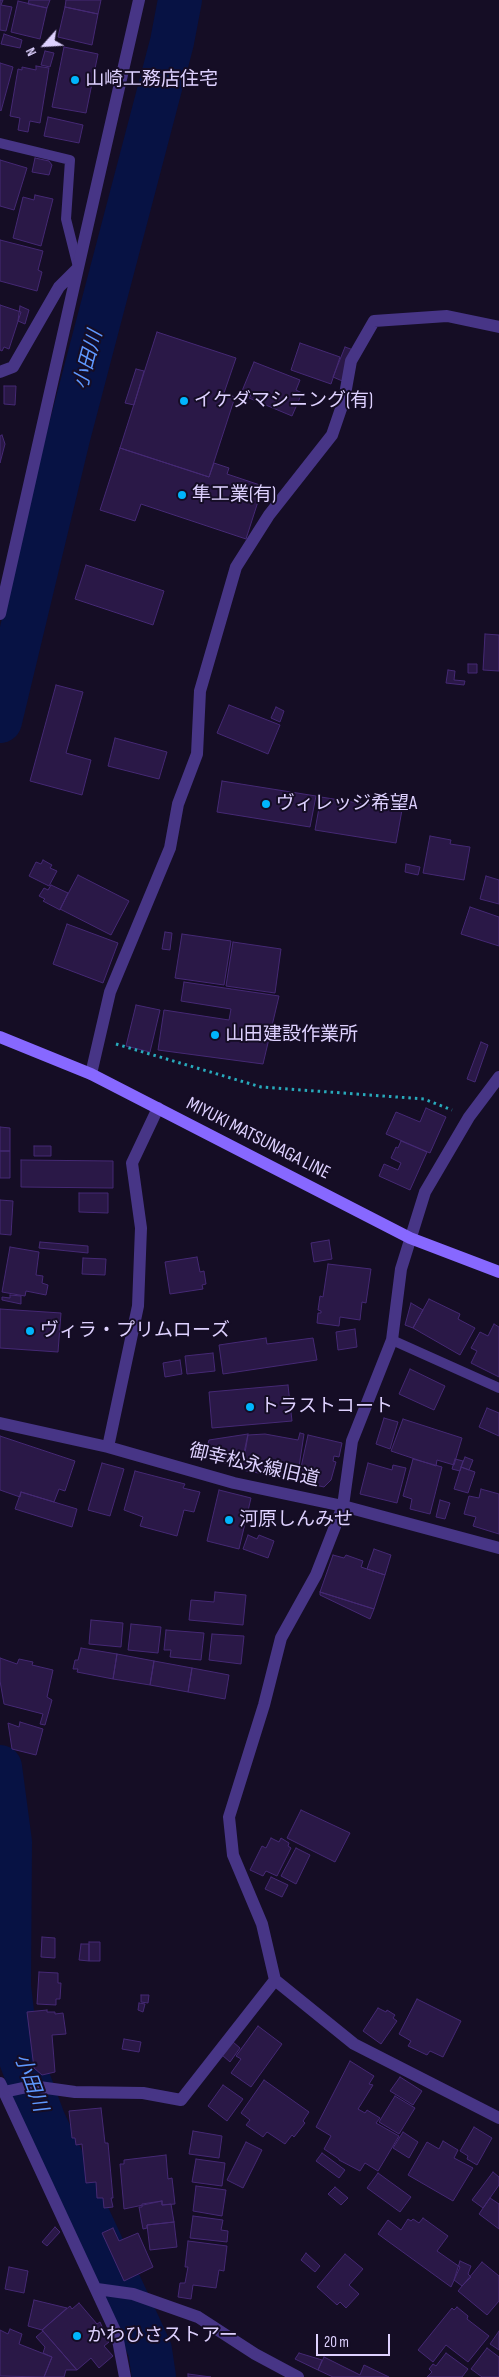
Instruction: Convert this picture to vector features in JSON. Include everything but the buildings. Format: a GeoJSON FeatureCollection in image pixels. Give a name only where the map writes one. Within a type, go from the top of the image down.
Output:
{"type":"FeatureCollection","features":[{"type":"Feature","properties":{"kind":"main road","name":"MIYUKI MATSUNAGA LINE"},"geometry":{"type":"LineString","coordinates":[[0,1037],[91,1074],[410,1238],[499,1272]]}},
{"type":"Feature","properties":{"kind":"street"},"geometry":{"type":"LineString","coordinates":[[0,614],[139,0]]}},
{"type":"Feature","properties":{"kind":"street"},"geometry":{"type":"LineString","coordinates":[[0,372],[12,367],[59,287],[78,268]]}},
{"type":"Feature","properties":{"kind":"street"},"geometry":{"type":"LineString","coordinates":[[91,1074],[110,992],[170,848],[178,804],[197,754],[200,691],[236,567],[269,515],[332,435],[344,400],[351,361],[374,321],[447,316],[499,328]]}},
{"type":"Feature","properties":{"kind":"street"},"geometry":{"type":"LineString","coordinates":[[499,1077],[468,1117],[424,1192],[400,1269],[392,1340],[352,1441],[343,1506],[316,1575],[281,1638],[264,1705],[229,1817],[233,1855],[262,1924],[275,1980],[354,2044],[499,2118]]}},
{"type":"Feature","properties":{"kind":"street"},"geometry":{"type":"LineString","coordinates":[[108,1447],[138,1306],[141,1228],[132,1163],[158,1108]]}},
{"type":"Feature","properties":{"kind":"street","name":"御幸松永線旧道"},"geometry":{"type":"LineString","coordinates":[[0,1423],[108,1447],[234,1483],[343,1506],[499,1548]]}},
{"type":"Feature","properties":{"kind":"street"},"geometry":{"type":"LineString","coordinates":[[125,2377],[117,2335],[102,2289],[23,2136],[5,2089],[32,2086],[75,2092],[143,2092],[181,2100],[275,1980]]}},
{"type":"Feature","properties":{"kind":"street"},"geometry":{"type":"LineString","coordinates":[[102,2289],[133,2294],[198,2317],[254,2354],[298,2377]]}},
{"type":"Feature","properties":{"kind":"lane"},"geometry":{"type":"LineString","coordinates":[[0,143],[70,160],[66,219],[78,268]]}},
{"type":"Feature","properties":{"kind":"lane"},"geometry":{"type":"LineString","coordinates":[[392,1340],[499,1388]]}},
{"type":"Feature","properties":{"kind":"path"},"geometry":{"type":"LineString","coordinates":[[98,1039],[261,1087],[424,1100],[468,1117]]}},
{"type":"Feature","properties":{"kind":"waterway","name":"小田川"},"geometry":{"type":"LineString","coordinates":[[0,721],[68,438],[172,42],[180,0]]}},
{"type":"Feature","properties":{"kind":"waterway","name":"小田川"},"geometry":{"type":"LineString","coordinates":[[0,1767],[10,1842],[9,1986],[16,2046],[43,2119],[150,2350],[154,2377]]}},
{"type":"Feature","properties":{"kind":"place","name":"山崎工務店住宅"},"geometry":{"type":"Point","coordinates":[75,80]}},
{"type":"Feature","properties":{"kind":"place","name":"イケダマシニング(有)"},"geometry":{"type":"Point","coordinates":[184,401]}},
{"type":"Feature","properties":{"kind":"place","name":"隼工業(有)"},"geometry":{"type":"Point","coordinates":[182,495]}},
{"type":"Feature","properties":{"kind":"place","name":"ヴィレッジ希望A"},"geometry":{"type":"Point","coordinates":[266,804]}},
{"type":"Feature","properties":{"kind":"place","name":"山田建設作業所"},"geometry":{"type":"Point","coordinates":[215,1035]}},
{"type":"Feature","properties":{"kind":"place","name":"ヴィラ・プリムローズ"},"geometry":{"type":"Point","coordinates":[30,1331]}},
{"type":"Feature","properties":{"kind":"place","name":"トラストコート"},"geometry":{"type":"Point","coordinates":[250,1407]}},
{"type":"Feature","properties":{"kind":"place","name":"河原しんみせ"},"geometry":{"type":"Point","coordinates":[229,1520]}},
{"type":"Feature","properties":{"kind":"place","name":"かわひさストアー"},"geometry":{"type":"Point","coordinates":[77,2336]}}]}
